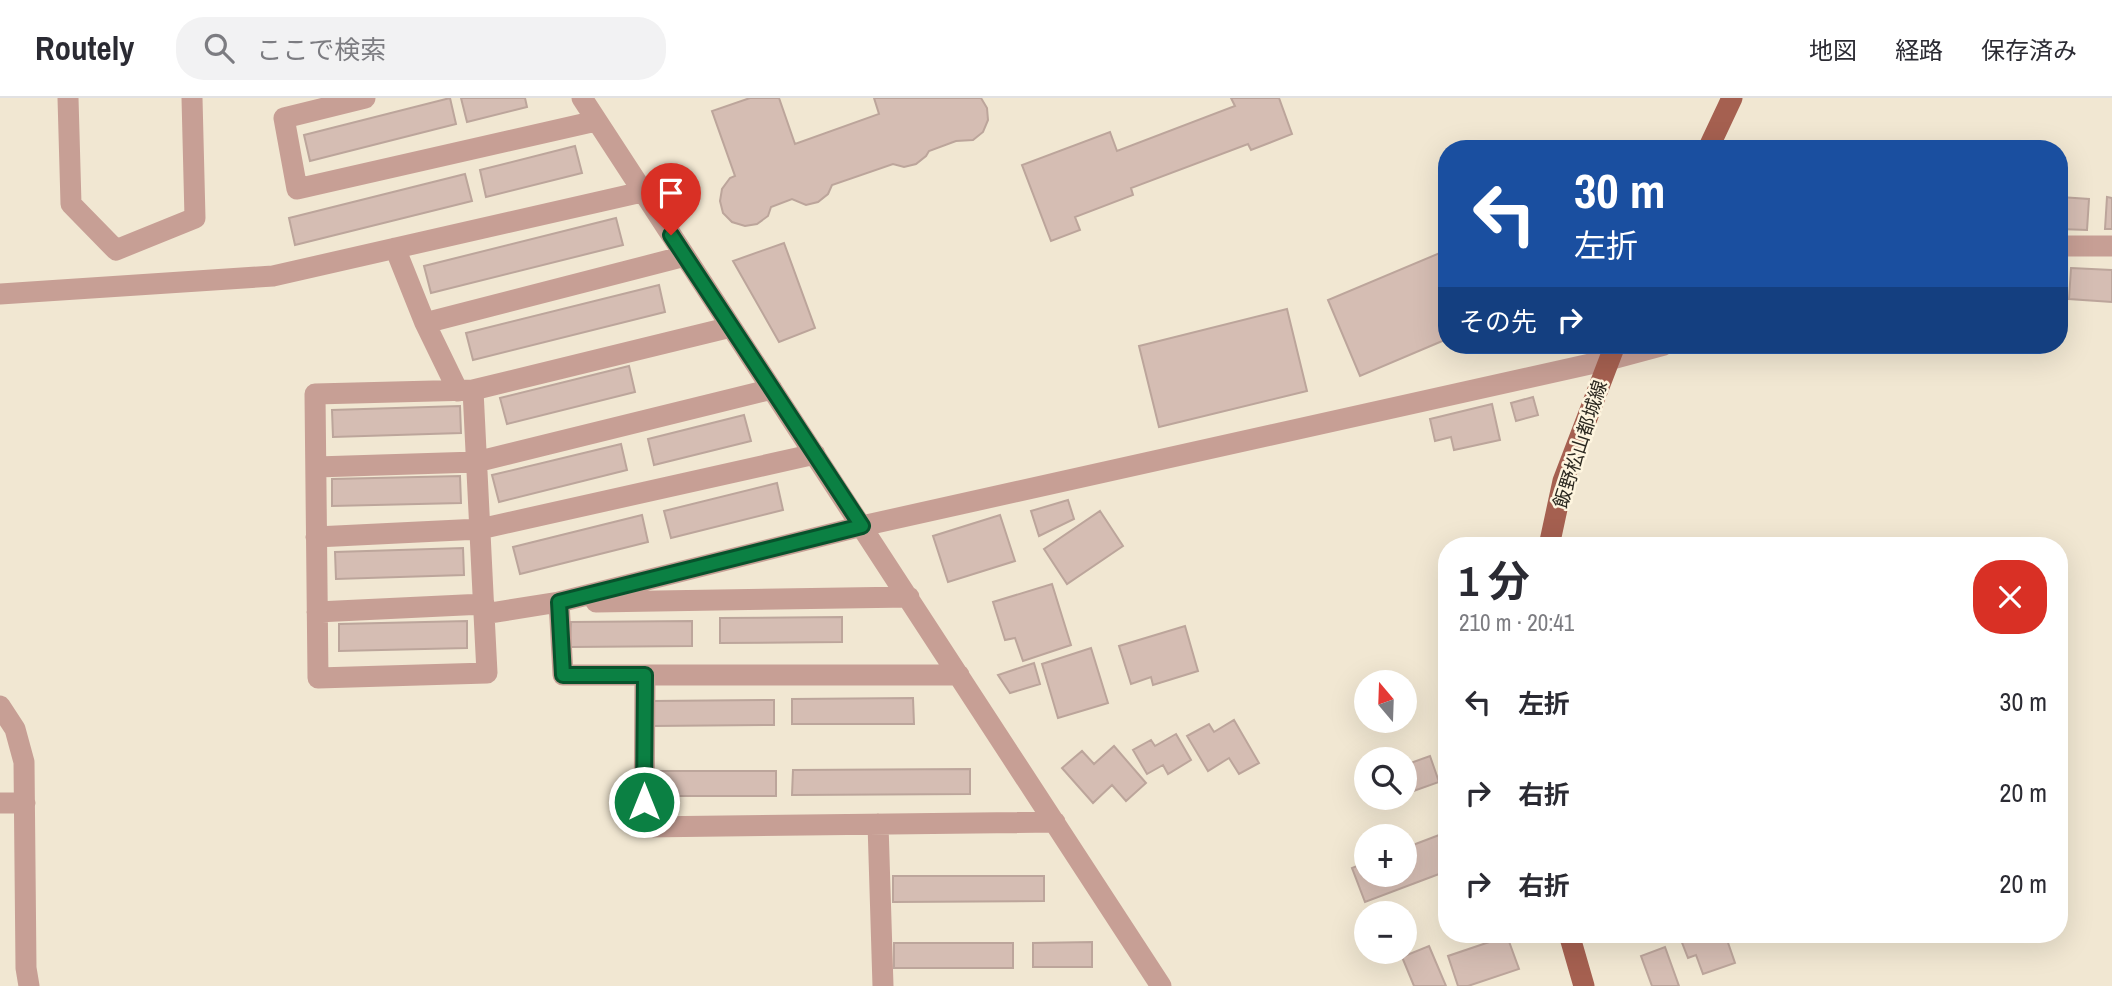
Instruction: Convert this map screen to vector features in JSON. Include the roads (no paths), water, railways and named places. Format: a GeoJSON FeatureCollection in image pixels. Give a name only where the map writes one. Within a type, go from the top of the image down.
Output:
{"type":"FeatureCollection","features":[{"type":"Feature","properties":{"kind":"main road"},"geometry":{"type":"LineString","coordinates":[[1712,140],[1732,98]]}},
{"type":"Feature","properties":{"kind":"main road","name":"飯野松山都城線"},"geometry":{"type":"LineString","coordinates":[[1551,537],[1563,481],[1612,354]]}},
{"type":"Feature","properties":{"kind":"main road"},"geometry":{"type":"LineString","coordinates":[[1572,943],[1584,986]]}},
{"type":"Feature","properties":{"kind":"street"},"geometry":{"type":"LineString","coordinates":[[68,98],[71,204],[116,250],[195,218],[192,98]]}},
{"type":"Feature","properties":{"kind":"street"},"geometry":{"type":"LineString","coordinates":[[365,98],[284,118],[297,189],[596,121]]}},
{"type":"Feature","properties":{"kind":"street"},"geometry":{"type":"LineString","coordinates":[[582,98],[1161,986]]}},
{"type":"Feature","properties":{"kind":"street"},"geometry":{"type":"LineString","coordinates":[[0,294],[273,276],[642,192]]}},
{"type":"Feature","properties":{"kind":"street"},"geometry":{"type":"LineString","coordinates":[[2068,246],[2112,246]]}},
{"type":"Feature","properties":{"kind":"street"},"geometry":{"type":"LineString","coordinates":[[395,248],[425,323],[466,391],[477,462],[487,673],[318,678],[315,394],[466,391],[731,327]]}},
{"type":"Feature","properties":{"kind":"street"},"geometry":{"type":"LineString","coordinates":[[425,323],[685,256]]}},
{"type":"Feature","properties":{"kind":"street"},"geometry":{"type":"LineString","coordinates":[[559,602],[862,526],[1608,354]]}},
{"type":"Feature","properties":{"kind":"street"},"geometry":{"type":"LineString","coordinates":[[316,467],[477,462],[772,389]]}},
{"type":"Feature","properties":{"kind":"street"},"geometry":{"type":"LineString","coordinates":[[316,537],[480,529],[815,454]]}},
{"type":"Feature","properties":{"kind":"street"},"geometry":{"type":"LineString","coordinates":[[317,612],[484,609],[559,602],[909,597]]}},
{"type":"Feature","properties":{"kind":"street"},"geometry":{"type":"LineString","coordinates":[[559,602],[563,675],[959,675]]}},
{"type":"Feature","properties":{"kind":"street"},"geometry":{"type":"LineString","coordinates":[[645,675],[644,827],[1055,822]]}},
{"type":"Feature","properties":{"kind":"street"},"geometry":{"type":"LineString","coordinates":[[0,706],[15,729],[24,762],[29,986]]}},
{"type":"Feature","properties":{"kind":"street"},"geometry":{"type":"LineString","coordinates":[[0,803],[25,803]]}},
{"type":"Feature","properties":{"kind":"street"},"geometry":{"type":"LineString","coordinates":[[878,824],[883,986]]}}]}
